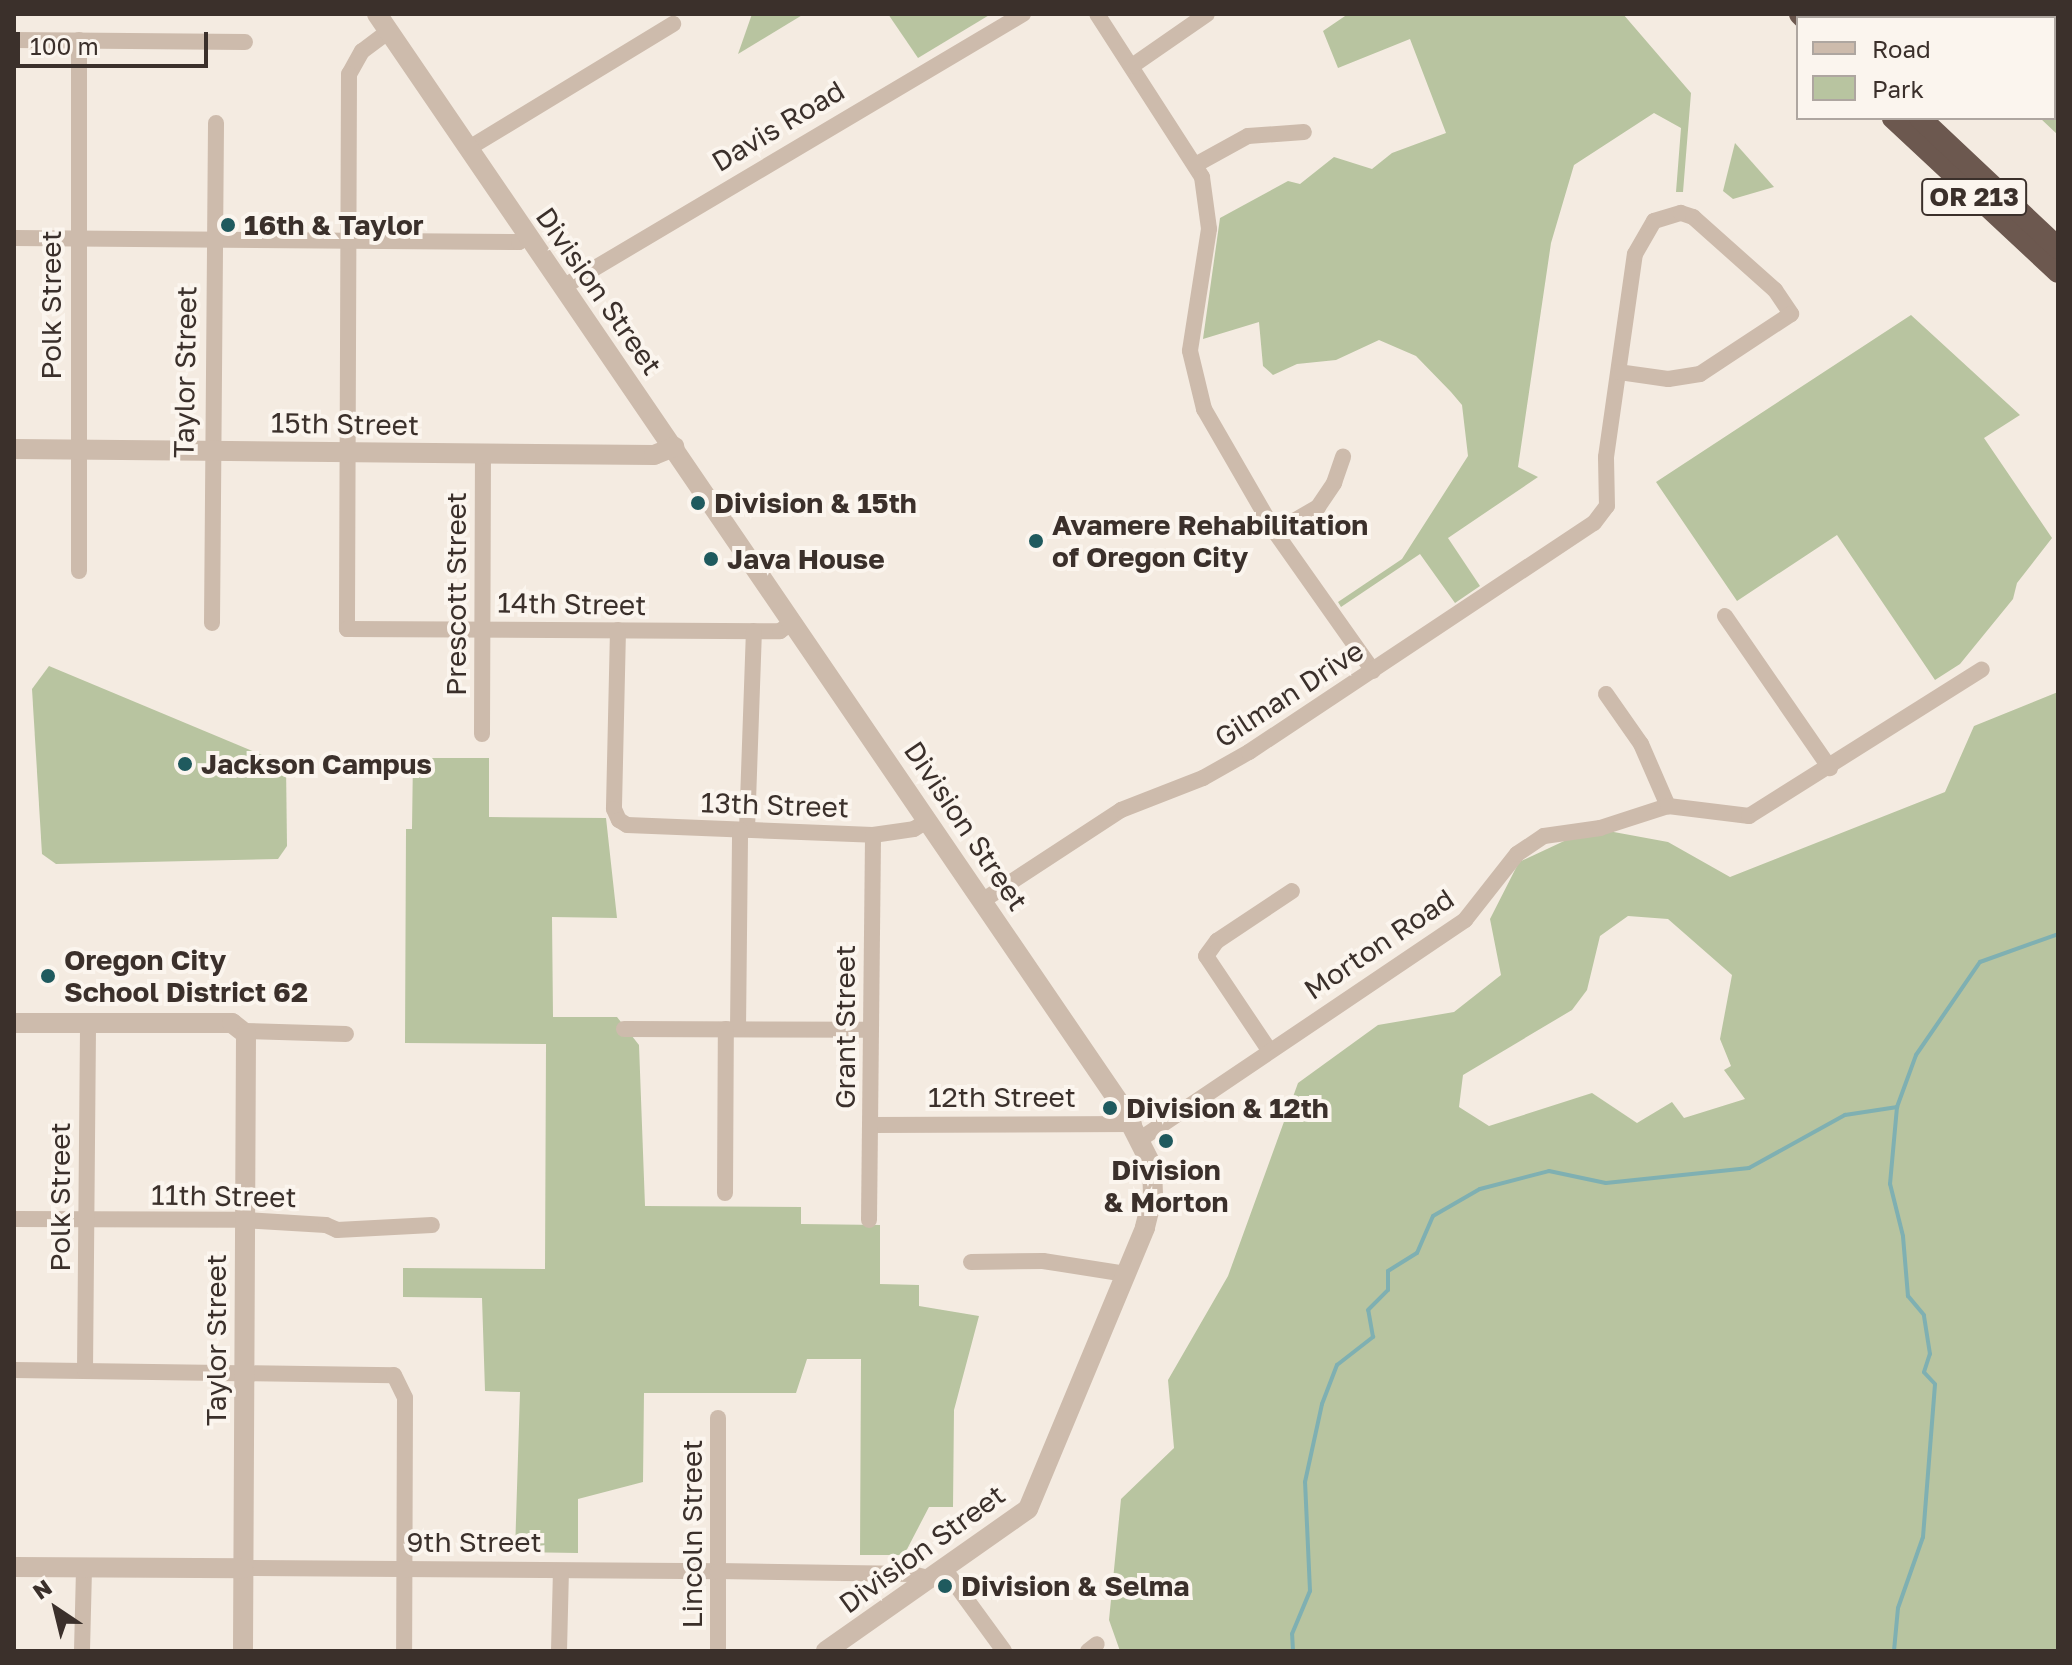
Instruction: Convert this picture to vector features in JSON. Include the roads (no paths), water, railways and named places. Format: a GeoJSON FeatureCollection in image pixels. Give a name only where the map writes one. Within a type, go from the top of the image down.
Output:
{"type":"FeatureCollection","features":[{"type":"Feature","properties":{"kind":"highway","name":"OR 213"},"geometry":{"type":"LineString","coordinates":[[1895,120],[2058,272]]}},
{"type":"Feature","properties":{"kind":"highway","name":"OR 213"},"geometry":{"type":"LineString","coordinates":[[1922,120],[2058,248]]}},
{"type":"Feature","properties":{"kind":"street","name":"Davis Road"},"geometry":{"type":"LineString","coordinates":[[563,287],[1023,14]]}},
{"type":"Feature","properties":{"kind":"street"},"geometry":{"type":"LineString","coordinates":[[1097,14],[1197,164],[1209,206],[1209,229],[1195,299],[1190,351],[1195,382],[1215,432],[1261,500],[1275,532],[1373,671]]}},
{"type":"Feature","properties":{"kind":"street"},"geometry":{"type":"LineString","coordinates":[[1132,66],[1207,14]]}},
{"type":"Feature","properties":{"kind":"street","name":"Division Street"},"geometry":{"type":"LineString","coordinates":[[383,22],[1138,1131],[1152,1166],[1153,1195],[1126,1274],[1028,1509],[826,1651]]}},
{"type":"Feature","properties":{"kind":"street"},"geometry":{"type":"LineString","coordinates":[[349,452],[352,62],[383,22]]}},
{"type":"Feature","properties":{"kind":"street"},"geometry":{"type":"LineString","coordinates":[[469,148],[673,24]]}},
{"type":"Feature","properties":{"kind":"street"},"geometry":{"type":"LineString","coordinates":[[14,40],[245,42]]}},
{"type":"Feature","properties":{"kind":"street","name":"Polk Street"},"geometry":{"type":"LineString","coordinates":[[79,40],[79,571]]}},
{"type":"Feature","properties":{"kind":"street","name":"Taylor Street"},"geometry":{"type":"LineString","coordinates":[[212,623],[216,123]]}},
{"type":"Feature","properties":{"kind":"street"},"geometry":{"type":"LineString","coordinates":[[1197,164],[1248,136],[1304,132]]}},
{"type":"Feature","properties":{"kind":"street"},"geometry":{"type":"LineString","coordinates":[[1681,213],[1704,225],[1783,298],[1791,314],[1700,374],[1668,379],[1619,372],[1638,240],[1654,221],[1667,215],[1681,213]]}},
{"type":"Feature","properties":{"kind":"street"},"geometry":{"type":"LineString","coordinates":[[14,238],[519,242],[527,237]]}},
{"type":"Feature","properties":{"kind":"street","name":"Gilman Drive"},"geometry":{"type":"LineString","coordinates":[[982,901],[1112,816],[1227,765],[1582,534],[1607,506],[1606,457],[1619,372]]}},
{"type":"Feature","properties":{"kind":"street","name":"15th Street"},"geometry":{"type":"LineString","coordinates":[[14,449],[654,455],[674,447]]}},
{"type":"Feature","properties":{"kind":"street","name":"14th Street"},"geometry":{"type":"LineString","coordinates":[[349,452],[347,629],[780,631],[793,622]]}},
{"type":"Feature","properties":{"kind":"street","name":"Prescott Street"},"geometry":{"type":"LineString","coordinates":[[482,734],[483,453]]}},
{"type":"Feature","properties":{"kind":"street"},"geometry":{"type":"LineString","coordinates":[[1275,532],[1318,507],[1334,483],[1343,457]]}},
{"type":"Feature","properties":{"kind":"street"},"geometry":{"type":"LineString","coordinates":[[1725,616],[1830,768]]}},
{"type":"Feature","properties":{"kind":"street","name":"13th Street"},"geometry":{"type":"LineString","coordinates":[[618,630],[614,809],[619,820],[627,825],[873,835],[914,829],[927,821]]}},
{"type":"Feature","properties":{"kind":"street"},"geometry":{"type":"LineString","coordinates":[[725,1193],[754,631]]}},
{"type":"Feature","properties":{"kind":"street","name":"Morton Road"},"geometry":{"type":"LineString","coordinates":[[1138,1131],[1269,1050],[1465,920],[1517,854],[1531,844],[1559,831],[1600,828],[1668,806],[1744,817],[1830,768],[1982,669]]}},
{"type":"Feature","properties":{"kind":"street"},"geometry":{"type":"LineString","coordinates":[[1606,694],[1641,744],[1668,806]]}},
{"type":"Feature","properties":{"kind":"street","name":"Grant Street"},"geometry":{"type":"LineString","coordinates":[[869,1220],[873,835]]}},
{"type":"Feature","properties":{"kind":"street"},"geometry":{"type":"LineString","coordinates":[[1269,1050],[1206,956],[1217,941],[1292,891]]}},
{"type":"Feature","properties":{"kind":"street"},"geometry":{"type":"LineString","coordinates":[[14,1023],[229,1023],[244,1031],[346,1034]]}},
{"type":"Feature","properties":{"kind":"street","name":"Polk Street"},"geometry":{"type":"LineString","coordinates":[[85,1371],[88,1024]]}},
{"type":"Feature","properties":{"kind":"street"},"geometry":{"type":"LineString","coordinates":[[624,1029],[870,1030]]}},
{"type":"Feature","properties":{"kind":"street","name":"Taylor Street"},"geometry":{"type":"LineString","coordinates":[[243,1651],[244,1031]]}},
{"type":"Feature","properties":{"kind":"street","name":"12th Street"},"geometry":{"type":"LineString","coordinates":[[871,1125],[1138,1131]]}},
{"type":"Feature","properties":{"kind":"street","name":"11th Street"},"geometry":{"type":"LineString","coordinates":[[14,1219],[244,1220],[326,1225],[337,1230],[432,1225]]}},
{"type":"Feature","properties":{"kind":"street"},"geometry":{"type":"LineString","coordinates":[[971,1262],[1043,1261],[1126,1274]]}},
{"type":"Feature","properties":{"kind":"street"},"geometry":{"type":"LineString","coordinates":[[14,1370],[394,1375],[405,1398],[404,1651]]}},
{"type":"Feature","properties":{"kind":"street","name":"Lincoln Street"},"geometry":{"type":"LineString","coordinates":[[718,1418],[718,1651]]}},
{"type":"Feature","properties":{"kind":"street","name":"9th Street"},"geometry":{"type":"LineString","coordinates":[[14,1567],[938,1575]]}},
{"type":"Feature","properties":{"kind":"street"},"geometry":{"type":"LineString","coordinates":[[82,1651],[84,1567]]}},
{"type":"Feature","properties":{"kind":"street"},"geometry":{"type":"LineString","coordinates":[[559,1651],[561,1571]]}},
{"type":"Feature","properties":{"kind":"street"},"geometry":{"type":"LineString","coordinates":[[938,1575],[1004,1651]]}},
{"type":"Feature","properties":{"kind":"waterway"},"geometry":{"type":"LineString","coordinates":[[1894,1651],[1898,1608],[1923,1537],[1935,1384],[1924,1372],[1930,1354],[1924,1315],[1908,1296],[1903,1236],[1890,1184],[1897,1107],[1916,1055],[1980,962],[2058,934]]}},
{"type":"Feature","properties":{"kind":"waterway"},"geometry":{"type":"LineString","coordinates":[[1293,1651],[1292,1634],[1310,1591],[1305,1482],[1322,1404],[1337,1365],[1373,1337],[1368,1310],[1388,1290],[1388,1271],[1417,1253],[1433,1216],[1480,1189],[1549,1171],[1606,1183],[1749,1168],[1845,1115],[1897,1107]]}},
{"type":"Feature","properties":{"kind":"place","name":"16th & Taylor"},"geometry":{"type":"Point","coordinates":[228,225]}},
{"type":"Feature","properties":{"kind":"place","name":"Division & 15th"},"geometry":{"type":"Point","coordinates":[698,503]}},
{"type":"Feature","properties":{"kind":"place","name":"Avamere Rehabilitation of Oregon City"},"geometry":{"type":"Point","coordinates":[1036,541]}},
{"type":"Feature","properties":{"kind":"place","name":"Java House"},"geometry":{"type":"Point","coordinates":[711,559]}},
{"type":"Feature","properties":{"kind":"place","name":"Jackson Campus"},"geometry":{"type":"Point","coordinates":[185,764]}},
{"type":"Feature","properties":{"kind":"place","name":"Oregon City School District 62"},"geometry":{"type":"Point","coordinates":[48,976]}},
{"type":"Feature","properties":{"kind":"place","name":"Division & 12th"},"geometry":{"type":"Point","coordinates":[1110,1108]}},
{"type":"Feature","properties":{"kind":"place","name":"Division & Morton"},"geometry":{"type":"Point","coordinates":[1166,1141]}},
{"type":"Feature","properties":{"kind":"place","name":"Division & Selma"},"geometry":{"type":"Point","coordinates":[945,1586]}}]}
